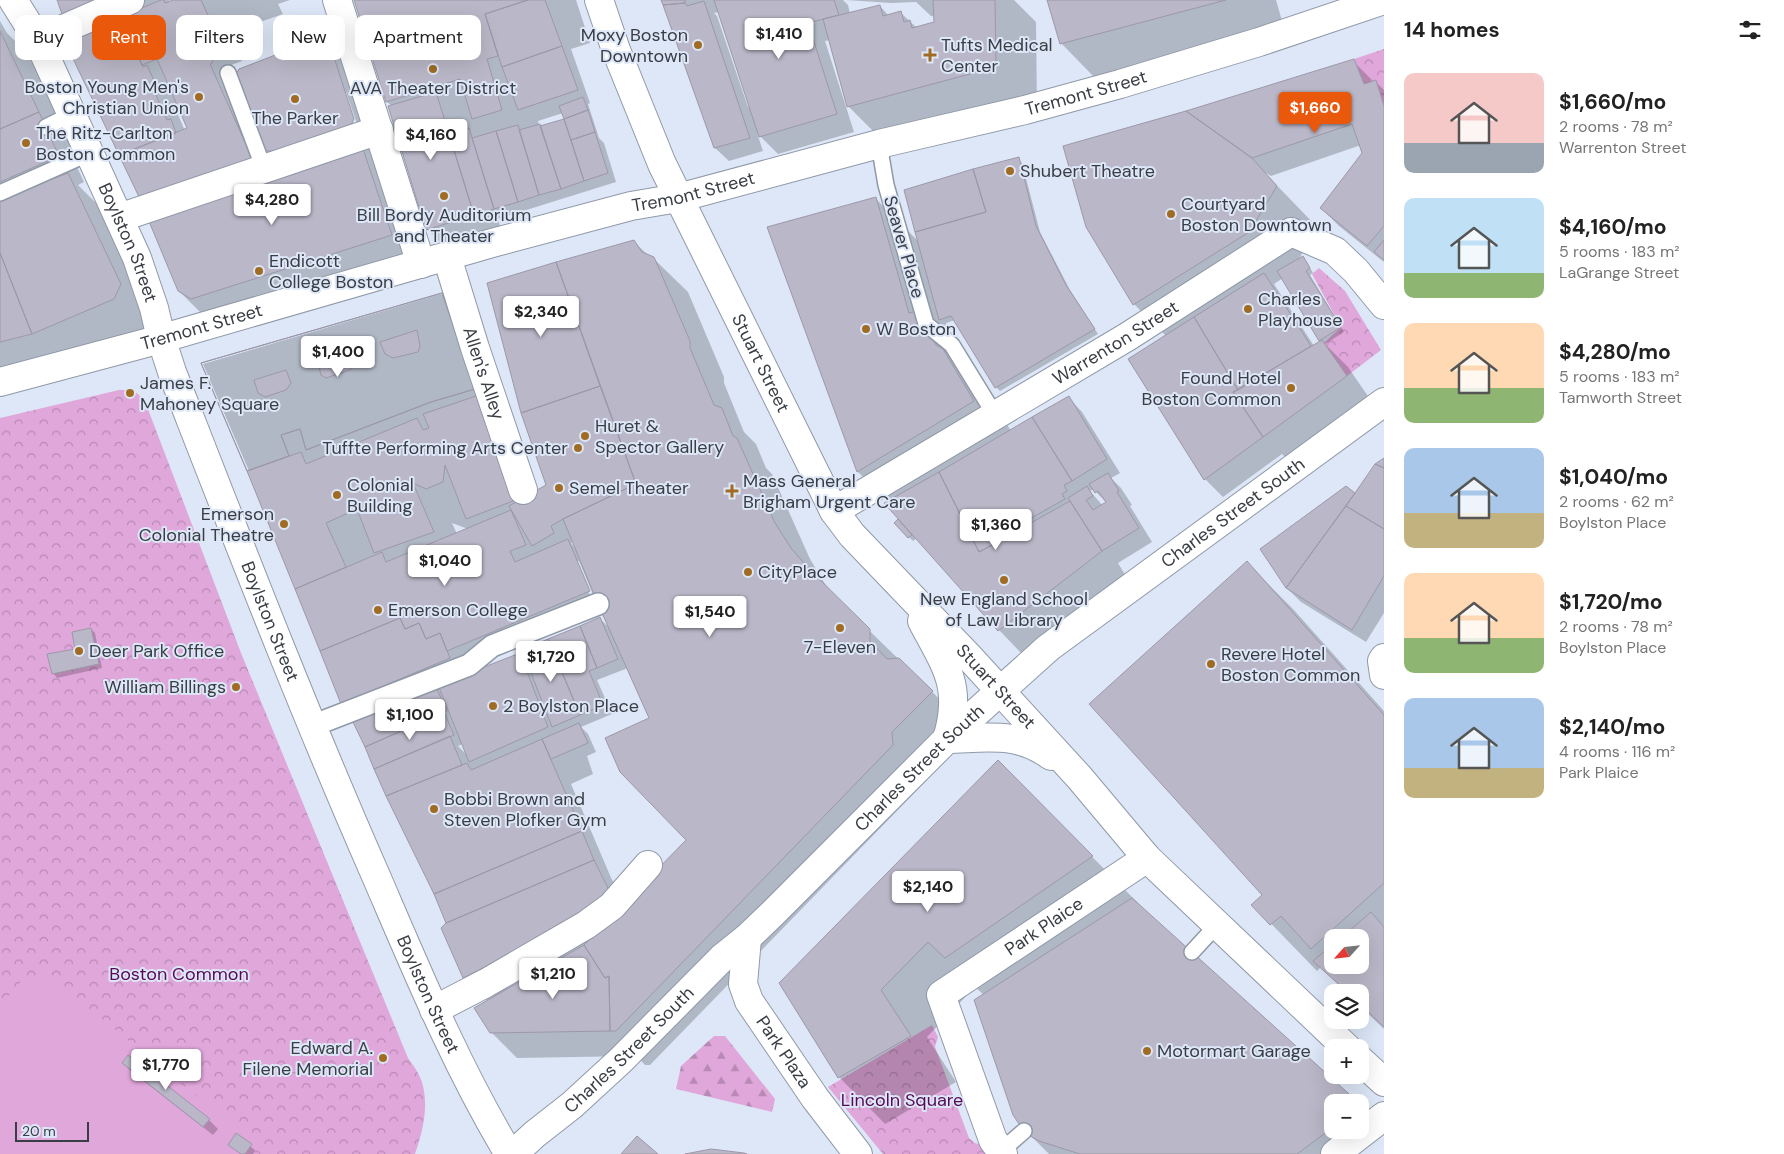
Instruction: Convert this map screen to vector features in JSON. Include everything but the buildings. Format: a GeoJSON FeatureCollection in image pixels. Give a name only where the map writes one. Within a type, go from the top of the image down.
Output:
{"type":"FeatureCollection","features":[{"type":"Feature","properties":{"kind":"main road","name":"Boylston Street"},"geometry":{"type":"LineString","coordinates":[[13,0],[22,15]]}},
{"type":"Feature","properties":{"kind":"main road"},"geometry":{"type":"LineString","coordinates":[[82,21],[130,0]]}},
{"type":"Feature","properties":{"kind":"main road"},"geometry":{"type":"LineString","coordinates":[[337,0],[421,264]]}},
{"type":"Feature","properties":{"kind":"main road","name":"Stuart Street"},"geometry":{"type":"LineString","coordinates":[[599,0],[643,120],[678,198],[834,511],[852,535],[1078,777],[1147,858],[1337,1039]]}},
{"type":"Feature","properties":{"kind":"main road","name":"Tremont Street"},"geometry":{"type":"LineString","coordinates":[[0,382],[492,243],[631,206],[678,198],[879,144],[1025,110],[1120,84],[1259,42],[1384,0]]}},
{"type":"Feature","properties":{"kind":"main road","name":"Boylston Street"},"geometry":{"type":"LineString","coordinates":[[47,60],[120,218],[147,286],[175,381],[263,606],[334,780],[434,1010],[486,1114],[509,1154]]}},
{"type":"Feature","properties":{"kind":"main road"},"geometry":{"type":"LineString","coordinates":[[120,218],[379,130]]}},
{"type":"Feature","properties":{"kind":"main road","name":"Warrenton Street"},"geometry":{"type":"LineString","coordinates":[[834,511],[1127,337],[1291,232],[1335,251],[1356,271],[1383,302]]}},
{"type":"Feature","properties":{"kind":"main road","name":"Allen's Alley"},"geometry":{"type":"LineString","coordinates":[[447,257],[475,348],[523,490]]}},
{"type":"Feature","properties":{"kind":"main road","name":"Charles Street South"},"geometry":{"type":"LineString","coordinates":[[513,1154],[572,1105],[621,1060],[722,958],[747,938],[947,739],[1048,648],[1384,402]]}},
{"type":"Feature","properties":{"kind":"main road"},"geometry":{"type":"LineString","coordinates":[[908,593],[950,678],[954,692],[954,708],[947,739],[993,737],[1023,741],[1047,753],[1078,777]]}},
{"type":"Feature","properties":{"kind":"main road"},"geometry":{"type":"LineString","coordinates":[[1384,658],[1382,668],[1384,675]]}},
{"type":"Feature","properties":{"kind":"main road","name":"Park Plaice"},"geometry":{"type":"LineString","coordinates":[[1002,1153],[994,1140],[941,995],[1147,858]]}},
{"type":"Feature","properties":{"kind":"main road"},"geometry":{"type":"LineString","coordinates":[[434,1010],[486,983],[586,925],[612,906],[648,865]]}},
{"type":"Feature","properties":{"kind":"main road","name":"Park Plaza"},"geometry":{"type":"LineString","coordinates":[[747,938],[743,984],[749,1000],[815,1098],[858,1154]]}},
{"type":"Feature","properties":{"kind":"main road"},"geometry":{"type":"LineString","coordinates":[[1369,1068],[1384,1082]]}},
{"type":"Feature","properties":{"kind":"main road"},"geometry":{"type":"LineString","coordinates":[[1335,1154],[1384,1116]]}},
{"type":"Feature","properties":{"kind":"street"},"geometry":{"type":"LineString","coordinates":[[312,726],[469,665],[492,646],[598,604]]}},
{"type":"Feature","properties":{"kind":"lane"},"geometry":{"type":"LineString","coordinates":[[228,73],[264,169]]}},
{"type":"Feature","properties":{"kind":"lane"},"geometry":{"type":"LineString","coordinates":[[46,127],[72,114]]}},
{"type":"Feature","properties":{"kind":"lane","name":"Seaver Place"},"geometry":{"type":"LineString","coordinates":[[879,144],[886,185],[926,324],[952,345],[995,416]]}},
{"type":"Feature","properties":{"kind":"lane"},"geometry":{"type":"LineString","coordinates":[[0,194],[90,153]]}},
{"type":"Feature","properties":{"kind":"lane"},"geometry":{"type":"LineString","coordinates":[[1192,952],[1217,925]]}},
{"type":"Feature","properties":{"kind":"lane"},"geometry":{"type":"LineString","coordinates":[[1002,1153],[1024,1132]]}},
{"type":"Feature","properties":{"kind":"green space"},"geometry":{"type":"Polygon","coordinates":[[[1384,49],[1384,106],[1376,81],[1364,84],[1354,59],[1384,49]]]}},
{"type":"Feature","properties":{"kind":"green space"},"geometry":{"type":"Polygon","coordinates":[[[1319,268],[1345,291],[1381,350],[1347,376],[1324,343],[1341,327],[1312,274],[1319,268]]]}},
{"type":"Feature","properties":{"kind":"green space","name":"Boston Common"},"geometry":{"type":"Polygon","coordinates":[[[119,390],[135,392],[146,404],[241,653],[408,1058],[421,1079],[425,1109],[423,1127],[415,1154],[0,1154],[0,418],[119,390]]]}},
{"type":"Feature","properties":{"kind":"green space"},"geometry":{"type":"Polygon","coordinates":[[[24,978],[54,980],[253,1142],[250,1154],[0,1154],[0,1006],[24,978]]]}},
{"type":"Feature","properties":{"kind":"green space","name":"Lincoln Square"},"geometry":{"type":"Polygon","coordinates":[[[932,1025],[938,1037],[935,1047],[969,1138],[975,1143],[982,1145],[988,1154],[883,1154],[828,1087],[932,1025]]]}},
{"type":"Feature","properties":{"kind":"green space"},"geometry":{"type":"Polygon","coordinates":[[[714,1036],[725,1036],[775,1099],[772,1112],[676,1089],[681,1066],[714,1036]]]}},
{"type":"Feature","properties":{"kind":"place","name":"Moxy Boston Downtown"},"geometry":{"type":"Point","coordinates":[698,45]}},
{"type":"Feature","properties":{"kind":"place","name":"Tufts Medical Center"},"geometry":{"type":"Point","coordinates":[930,55]}},
{"type":"Feature","properties":{"kind":"place","name":"AVA Theater District"},"geometry":{"type":"Point","coordinates":[433,69]}},
{"type":"Feature","properties":{"kind":"place","name":"Boston Young Men's Christian Union"},"geometry":{"type":"Point","coordinates":[199,97]}},
{"type":"Feature","properties":{"kind":"place","name":"The Parker"},"geometry":{"type":"Point","coordinates":[295,99]}},
{"type":"Feature","properties":{"kind":"place","name":"The Ritz-Carlton Boston Common"},"geometry":{"type":"Point","coordinates":[26,143]}},
{"type":"Feature","properties":{"kind":"place","name":"Shubert Theatre"},"geometry":{"type":"Point","coordinates":[1010,171]}},
{"type":"Feature","properties":{"kind":"place","name":"Bill Bordy Auditorium and Theater"},"geometry":{"type":"Point","coordinates":[444,196]}},
{"type":"Feature","properties":{"kind":"place","name":"Courtyard Boston Downtown"},"geometry":{"type":"Point","coordinates":[1171,214]}},
{"type":"Feature","properties":{"kind":"place","name":"Endicott College Boston"},"geometry":{"type":"Point","coordinates":[259,271]}},
{"type":"Feature","properties":{"kind":"place","name":"Charles Playhouse"},"geometry":{"type":"Point","coordinates":[1248,309]}},
{"type":"Feature","properties":{"kind":"place","name":"W Boston"},"geometry":{"type":"Point","coordinates":[866,329]}},
{"type":"Feature","properties":{"kind":"place","name":"Found Hotel Boston Common"},"geometry":{"type":"Point","coordinates":[1291,388]}},
{"type":"Feature","properties":{"kind":"place","name":"James F. Mahoney Square"},"geometry":{"type":"Point","coordinates":[130,393]}},
{"type":"Feature","properties":{"kind":"place","name":"Huret & Spector Gallery"},"geometry":{"type":"Point","coordinates":[585,436]}},
{"type":"Feature","properties":{"kind":"place","name":"Tuffte Performing Arts Center"},"geometry":{"type":"Point","coordinates":[578,448]}},
{"type":"Feature","properties":{"kind":"place","name":"Semel Theater"},"geometry":{"type":"Point","coordinates":[559,488]}},
{"type":"Feature","properties":{"kind":"place","name":"Mass General Brigham Urgent Care"},"geometry":{"type":"Point","coordinates":[732,491]}},
{"type":"Feature","properties":{"kind":"place","name":"Colonial Building"},"geometry":{"type":"Point","coordinates":[337,495]}},
{"type":"Feature","properties":{"kind":"place","name":"Emerson Colonial Theatre"},"geometry":{"type":"Point","coordinates":[284,524]}},
{"type":"Feature","properties":{"kind":"place","name":"CityPlace"},"geometry":{"type":"Point","coordinates":[748,572]}},
{"type":"Feature","properties":{"kind":"place","name":"New England School of Law Library"},"geometry":{"type":"Point","coordinates":[1004,580]}},
{"type":"Feature","properties":{"kind":"place","name":"Emerson College"},"geometry":{"type":"Point","coordinates":[378,610]}},
{"type":"Feature","properties":{"kind":"place","name":"7-Eleven"},"geometry":{"type":"Point","coordinates":[840,628]}},
{"type":"Feature","properties":{"kind":"place","name":"Deer Park Office"},"geometry":{"type":"Point","coordinates":[79,651]}},
{"type":"Feature","properties":{"kind":"place","name":"Revere Hotel Boston Common"},"geometry":{"type":"Point","coordinates":[1211,664]}},
{"type":"Feature","properties":{"kind":"place","name":"William Billings"},"geometry":{"type":"Point","coordinates":[236,687]}},
{"type":"Feature","properties":{"kind":"place","name":"2 Boylston Place"},"geometry":{"type":"Point","coordinates":[493,706]}},
{"type":"Feature","properties":{"kind":"place","name":"Bobbi Brown and Steven Plofker Gym"},"geometry":{"type":"Point","coordinates":[434,809]}},
{"type":"Feature","properties":{"kind":"place","name":"Motormart Garage"},"geometry":{"type":"Point","coordinates":[1147,1051]}},
{"type":"Feature","properties":{"kind":"place","name":"Edward A. Filene Memorial"},"geometry":{"type":"Point","coordinates":[383,1058]}}]}
